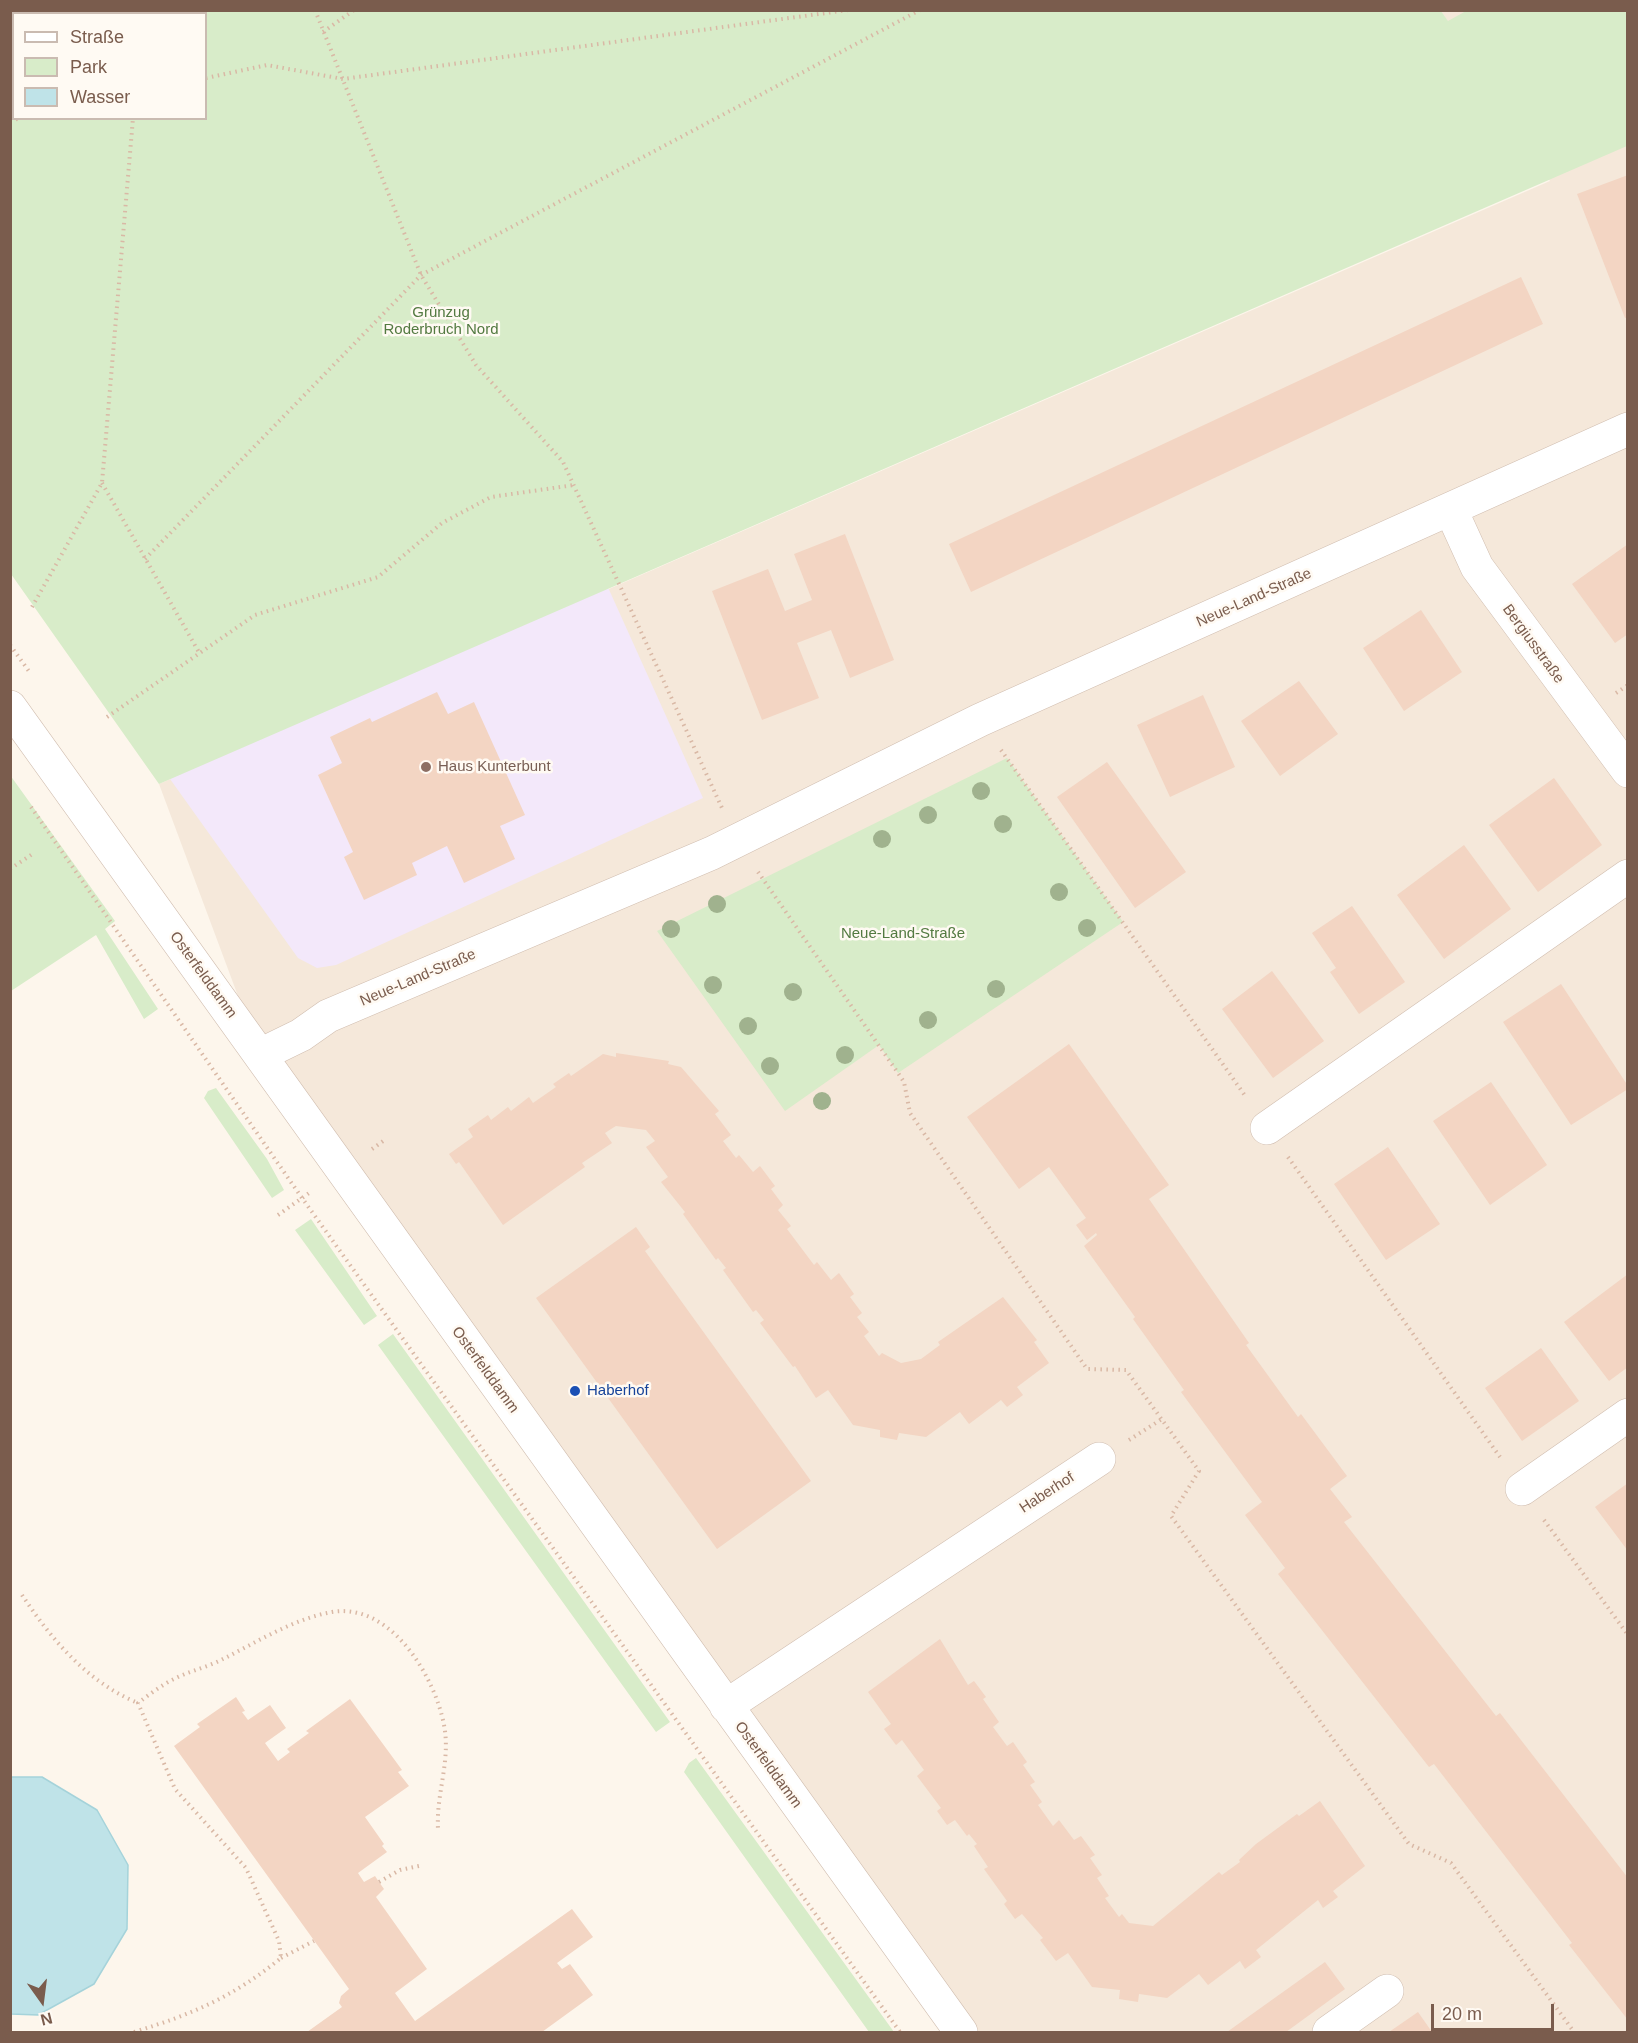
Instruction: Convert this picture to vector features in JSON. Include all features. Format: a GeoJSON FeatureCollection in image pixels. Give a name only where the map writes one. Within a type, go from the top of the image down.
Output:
{"type":"FeatureCollection","features":[{"type":"Feature","properties":{"kind":"street","name":"Neue-Land-Straße"},"geometry":{"type":"LineString","coordinates":[[260,1054],[300,1035],[328,1016],[738,841],[980,720],[1628,429]]}},
{"type":"Feature","properties":{"kind":"street","name":"Bergiusstraße"},"geometry":{"type":"LineString","coordinates":[[1451,510],[1477,567],[1628,771]]}},
{"type":"Feature","properties":{"kind":"street","name":"Osterfelddamm"},"geometry":{"type":"LineString","coordinates":[[10,707],[961,2032]]}},
{"type":"Feature","properties":{"kind":"street"},"geometry":{"type":"LineString","coordinates":[[1268,1128],[1628,876]]}},
{"type":"Feature","properties":{"kind":"street"},"geometry":{"type":"LineString","coordinates":[[1522,1489],[1628,1415]]}},
{"type":"Feature","properties":{"kind":"street","name":"Haberhof"},"geometry":{"type":"LineString","coordinates":[[726,1706],[1099,1459]]}},
{"type":"Feature","properties":{"kind":"street"},"geometry":{"type":"LineString","coordinates":[[1329,2032],[1388,1991]]}},
{"type":"Feature","properties":{"kind":"path"},"geometry":{"type":"LineString","coordinates":[[315,10],[421,275],[476,365],[562,462],[738,841],[904,1082],[910,1113],[1087,1369],[1126,1370],[1198,1471],[1171,1516],[1409,1844],[1451,1863],[1575,2032]]}},
{"type":"Feature","properties":{"kind":"path"},"geometry":{"type":"LineString","coordinates":[[323,32],[354,10]]}},
{"type":"Feature","properties":{"kind":"path"},"geometry":{"type":"LineString","coordinates":[[207,78],[267,65],[343,79],[848,10]]}},
{"type":"Feature","properties":{"kind":"path"},"geometry":{"type":"LineString","coordinates":[[145,559],[421,275],[920,10]]}},
{"type":"Feature","properties":{"kind":"path"},"geometry":{"type":"LineString","coordinates":[[32,607],[102,483],[133,120]]}},
{"type":"Feature","properties":{"kind":"path"},"geometry":{"type":"LineString","coordinates":[[102,483],[200,654]]}},
{"type":"Feature","properties":{"kind":"path"},"geometry":{"type":"LineString","coordinates":[[107,717],[255,615],[378,577],[442,523],[491,497],[574,485]]}},
{"type":"Feature","properties":{"kind":"path"},"geometry":{"type":"LineString","coordinates":[[980,720],[1522,1489],[1628,1635]]}},
{"type":"Feature","properties":{"kind":"path"},"geometry":{"type":"LineString","coordinates":[[24,797],[302,1198],[900,2032]]}},
{"type":"Feature","properties":{"kind":"path"},"geometry":{"type":"LineString","coordinates":[[10,869],[34,854]]}},
{"type":"Feature","properties":{"kind":"path"},"geometry":{"type":"LineString","coordinates":[[278,1215],[320,1186]]}},
{"type":"Feature","properties":{"kind":"path"},"geometry":{"type":"LineString","coordinates":[[22,1595],[42,1625],[79,1666],[113,1693],[138,1703],[175,1789],[246,1868],[279,1941],[281,1958]]}},
{"type":"Feature","properties":{"kind":"path"},"geometry":{"type":"LineString","coordinates":[[138,1703],[175,1678],[212,1664],[279,1630],[316,1617],[333,1612],[354,1613],[376,1622],[397,1637],[420,1664],[443,1722],[447,1743],[445,1776],[436,1804],[438,1829]]}},
{"type":"Feature","properties":{"kind":"path"},"geometry":{"type":"LineString","coordinates":[[379,1882],[400,1870],[419,1866]]}},
{"type":"Feature","properties":{"kind":"path"},"geometry":{"type":"LineString","coordinates":[[134,2032],[184,2017],[232,1995],[281,1958],[315,1941]]}},
{"type":"Feature","properties":{"kind":"shaded area"},"geometry":{"type":"Polygon","coordinates":[[[1441,11],[1627,11],[1627,2032],[961,2032],[260,1055],[159,784],[1550,181],[1441,11]]]}},
{"type":"Feature","properties":{"kind":"shaded area","name":"Haus Kunterbunt"},"geometry":{"type":"Polygon","coordinates":[[[574,512],[703,798],[336,965],[317,968],[298,958],[140,737],[574,512]]]}},
{"type":"Feature","properties":{"kind":"green space","name":"Grünzug Roderbruch Nord"},"geometry":{"type":"Polygon","coordinates":[[[11,11],[1441,11],[1448,21],[1466,11],[1627,11],[1627,146],[159,784],[11,574],[11,11]]]}},
{"type":"Feature","properties":{"kind":"green space","name":"Neue-Land-Straße"},"geometry":{"type":"Polygon","coordinates":[[[1007,758],[1123,922],[898,1073],[879,1045],[785,1111],[657,931],[1007,758]]]}},
{"type":"Feature","properties":{"kind":"green space"},"geometry":{"type":"Polygon","coordinates":[[[10,775],[115,921],[105,929],[158,1009],[144,1019],[96,935],[11,991],[10,775]]]}},
{"type":"Feature","properties":{"kind":"green space"},"geometry":{"type":"Polygon","coordinates":[[[216,1088],[267,1159],[284,1190],[272,1198],[204,1098],[208,1091],[216,1088]]]}},
{"type":"Feature","properties":{"kind":"green space"},"geometry":{"type":"Polygon","coordinates":[[[311,1219],[377,1316],[364,1325],[295,1230],[311,1219]]]}},
{"type":"Feature","properties":{"kind":"green space"},"geometry":{"type":"Polygon","coordinates":[[[393,1334],[670,1722],[656,1732],[378,1345],[393,1334]]]}},
{"type":"Feature","properties":{"kind":"green space"},"geometry":{"type":"Polygon","coordinates":[[[696,1758],[894,2032],[869,2032],[684,1772],[689,1763],[696,1758]]]}},
{"type":"Feature","properties":{"kind":"water"},"geometry":{"type":"Polygon","coordinates":[[[11,1777],[42,1777],[97,1810],[128,1865],[127,1929],[94,1984],[38,2015],[11,2014],[11,1777]]]}},
{"type":"Feature","properties":{"kind":"building"},"geometry":{"type":"Polygon","coordinates":[[[1628,175],[1628,317],[1625,318],[1577,194],[1628,175]]]}},
{"type":"Feature","properties":{"kind":"building"},"geometry":{"type":"Polygon","coordinates":[[[1521,277],[1543,324],[971,592],[949,544],[1521,277]]]}},
{"type":"Feature","properties":{"kind":"building"},"geometry":{"type":"Polygon","coordinates":[[[845,534],[894,660],[850,678],[831,630],[797,643],[819,698],[762,720],[712,591],[768,569],[785,611],[812,600],[794,554],[845,534]]]}},
{"type":"Feature","properties":{"kind":"building"},"geometry":{"type":"Polygon","coordinates":[[[1628,544],[1628,634],[1615,643],[1572,584],[1628,544]]]}},
{"type":"Feature","properties":{"kind":"building"},"geometry":{"type":"Polygon","coordinates":[[[1421,610],[1462,672],[1404,711],[1363,648],[1421,610]]]}},
{"type":"Feature","properties":{"kind":"building"},"geometry":{"type":"Polygon","coordinates":[[[1299,681],[1338,734],[1280,776],[1241,721],[1299,681]]]}},
{"type":"Feature","properties":{"kind":"building"},"geometry":{"type":"Polygon","coordinates":[[[437,692],[448,714],[474,702],[525,815],[500,826],[515,859],[464,883],[447,846],[412,863],[417,875],[364,900],[344,857],[353,852],[318,775],[342,763],[330,737],[370,718],[372,722],[437,692]]]}},
{"type":"Feature","properties":{"kind":"building"},"geometry":{"type":"Polygon","coordinates":[[[1203,695],[1235,767],[1170,797],[1137,725],[1203,695]]]}},
{"type":"Feature","properties":{"kind":"building"},"geometry":{"type":"Polygon","coordinates":[[[1107,762],[1186,872],[1135,908],[1057,797],[1107,762]]]}},
{"type":"Feature","properties":{"kind":"building"},"geometry":{"type":"Polygon","coordinates":[[[1554,778],[1602,845],[1538,892],[1489,825],[1554,778]]]}},
{"type":"Feature","properties":{"kind":"building"},"geometry":{"type":"Polygon","coordinates":[[[1464,845],[1511,909],[1444,959],[1397,895],[1464,845]]]}},
{"type":"Feature","properties":{"kind":"building"},"geometry":{"type":"Polygon","coordinates":[[[1352,906],[1405,982],[1359,1014],[1330,972],[1336,968],[1312,933],[1352,906]]]}},
{"type":"Feature","properties":{"kind":"building"},"geometry":{"type":"Polygon","coordinates":[[[1272,971],[1324,1041],[1273,1078],[1222,1009],[1272,971]]]}},
{"type":"Feature","properties":{"kind":"building"},"geometry":{"type":"Polygon","coordinates":[[[1561,984],[1628,1086],[1628,1089],[1571,1125],[1503,1022],[1561,984]]]}},
{"type":"Feature","properties":{"kind":"building"},"geometry":{"type":"Polygon","coordinates":[[[1069,1044],[1169,1185],[1149,1199],[1249,1343],[1246,1345],[1298,1417],[1301,1414],[1347,1476],[1330,1489],[1352,1517],[1344,1522],[1496,1716],[1500,1713],[1628,1878],[1628,2020],[1569,1945],[1572,1943],[1434,1764],[1429,1767],[1278,1574],[1285,1568],[1245,1515],[1262,1502],[1181,1392],[1184,1390],[1084,1246],[1097,1235],[1096,1233],[1087,1240],[1076,1225],[1086,1218],[1049,1167],[1019,1189],[967,1117],[1069,1044]]]}},
{"type":"Feature","properties":{"kind":"building"},"geometry":{"type":"Polygon","coordinates":[[[616,1053],[669,1061],[668,1064],[681,1067],[719,1111],[715,1114],[731,1135],[723,1141],[736,1158],[739,1155],[753,1172],[760,1166],[775,1186],[771,1189],[783,1205],[778,1210],[791,1226],[787,1229],[814,1265],[817,1262],[831,1280],[839,1273],[854,1294],[850,1297],[862,1313],[857,1317],[869,1332],[864,1336],[879,1356],[882,1353],[901,1363],[921,1359],[940,1345],[938,1342],[1003,1297],[1037,1340],[1034,1342],[1049,1363],[1017,1387],[1023,1395],[1007,1407],[1001,1400],[969,1424],[960,1412],[926,1437],[899,1433],[897,1440],[880,1437],[880,1430],[853,1425],[828,1390],[816,1398],[795,1366],[793,1367],[760,1323],[764,1320],[756,1310],[753,1312],[723,1270],[726,1268],[718,1258],[716,1260],[683,1214],[685,1212],[661,1182],[668,1177],[646,1147],[655,1141],[646,1130],[616,1126],[611,1129],[605,1133],[612,1143],[582,1163],[585,1167],[503,1225],[459,1162],[456,1164],[449,1154],[473,1137],[468,1129],[488,1115],[491,1120],[508,1107],[511,1111],[529,1097],[533,1103],[556,1087],[553,1084],[569,1073],[571,1076],[603,1054],[616,1057],[616,1053]]]}},
{"type":"Feature","properties":{"kind":"building"},"geometry":{"type":"Polygon","coordinates":[[[1491,1082],[1547,1165],[1490,1205],[1433,1121],[1491,1082]]]}},
{"type":"Feature","properties":{"kind":"building"},"geometry":{"type":"Polygon","coordinates":[[[1388,1147],[1440,1224],[1386,1260],[1334,1184],[1388,1147]]]}},
{"type":"Feature","properties":{"kind":"building"},"geometry":{"type":"Polygon","coordinates":[[[636,1227],[650,1247],[645,1251],[811,1481],[717,1549],[536,1298],[636,1227]]]}},
{"type":"Feature","properties":{"kind":"building"},"geometry":{"type":"Polygon","coordinates":[[[1628,1274],[1628,1367],[1609,1381],[1564,1322],[1628,1274]]]}},
{"type":"Feature","properties":{"kind":"building"},"geometry":{"type":"Polygon","coordinates":[[[1541,1348],[1579,1401],[1522,1441],[1485,1388],[1541,1348]]]}},
{"type":"Feature","properties":{"kind":"building"},"geometry":{"type":"Polygon","coordinates":[[[1628,1483],[1628,1551],[1595,1507],[1628,1483]]]}},
{"type":"Feature","properties":{"kind":"building"},"geometry":{"type":"Polygon","coordinates":[[[940,1639],[968,1685],[974,1681],[986,1697],[983,1699],[999,1722],[993,1727],[1007,1746],[1013,1742],[1027,1762],[1023,1765],[1035,1782],[1030,1785],[1042,1802],[1038,1805],[1053,1826],[1059,1820],[1074,1840],[1081,1836],[1095,1855],[1090,1858],[1102,1875],[1097,1878],[1109,1896],[1105,1898],[1119,1917],[1122,1914],[1129,1923],[1153,1926],[1219,1872],[1222,1875],[1240,1862],[1239,1860],[1256,1844],[1297,1814],[1299,1816],[1320,1801],[1365,1866],[1333,1891],[1338,1897],[1323,1908],[1318,1900],[1256,1950],[1261,1957],[1245,1969],[1240,1961],[1208,1985],[1199,1974],[1167,1998],[1139,1994],[1138,2002],[1119,1999],[1120,1990],[1092,1987],[1068,1953],[1056,1961],[1040,1940],[1043,1938],[1022,1914],[1015,1919],[1004,1904],[1007,1901],[984,1869],[988,1867],[974,1846],[977,1844],[969,1834],[967,1836],[955,1820],[947,1825],[937,1811],[941,1808],[917,1776],[924,1770],[902,1740],[896,1745],[884,1729],[891,1724],[868,1692],[940,1639]]]}},
{"type":"Feature","properties":{"kind":"building"},"geometry":{"type":"Polygon","coordinates":[[[236,1697],[248,1720],[270,1705],[286,1728],[265,1743],[278,1761],[290,1752],[287,1749],[309,1733],[306,1731],[350,1699],[402,1770],[398,1772],[409,1786],[365,1817],[387,1852],[358,1873],[364,1882],[375,1876],[384,1889],[376,1897],[427,1969],[395,1993],[415,2021],[572,1909],[593,1937],[557,1963],[562,1969],[570,1964],[593,1995],[542,2032],[307,2032],[342,2007],[339,2003],[341,1996],[349,1989],[174,1746],[200,1727],[197,1724],[236,1697]]]}},
{"type":"Feature","properties":{"kind":"building"},"geometry":{"type":"Polygon","coordinates":[[[1325,1962],[1345,1989],[1286,2032],[1227,2032],[1325,1962]]]}},
{"type":"Feature","properties":{"kind":"building"},"geometry":{"type":"Polygon","coordinates":[[[1418,2012],[1432,2032],[1389,2032],[1418,2012]]]}},
{"type":"Feature","properties":{"kind":"place","name":"Haus Kunterbunt"},"geometry":{"type":"Point","coordinates":[426,767]}},
{"type":"Feature","properties":{"kind":"place","name":"Haberhof"},"geometry":{"type":"Point","coordinates":[575,1391]}}]}
